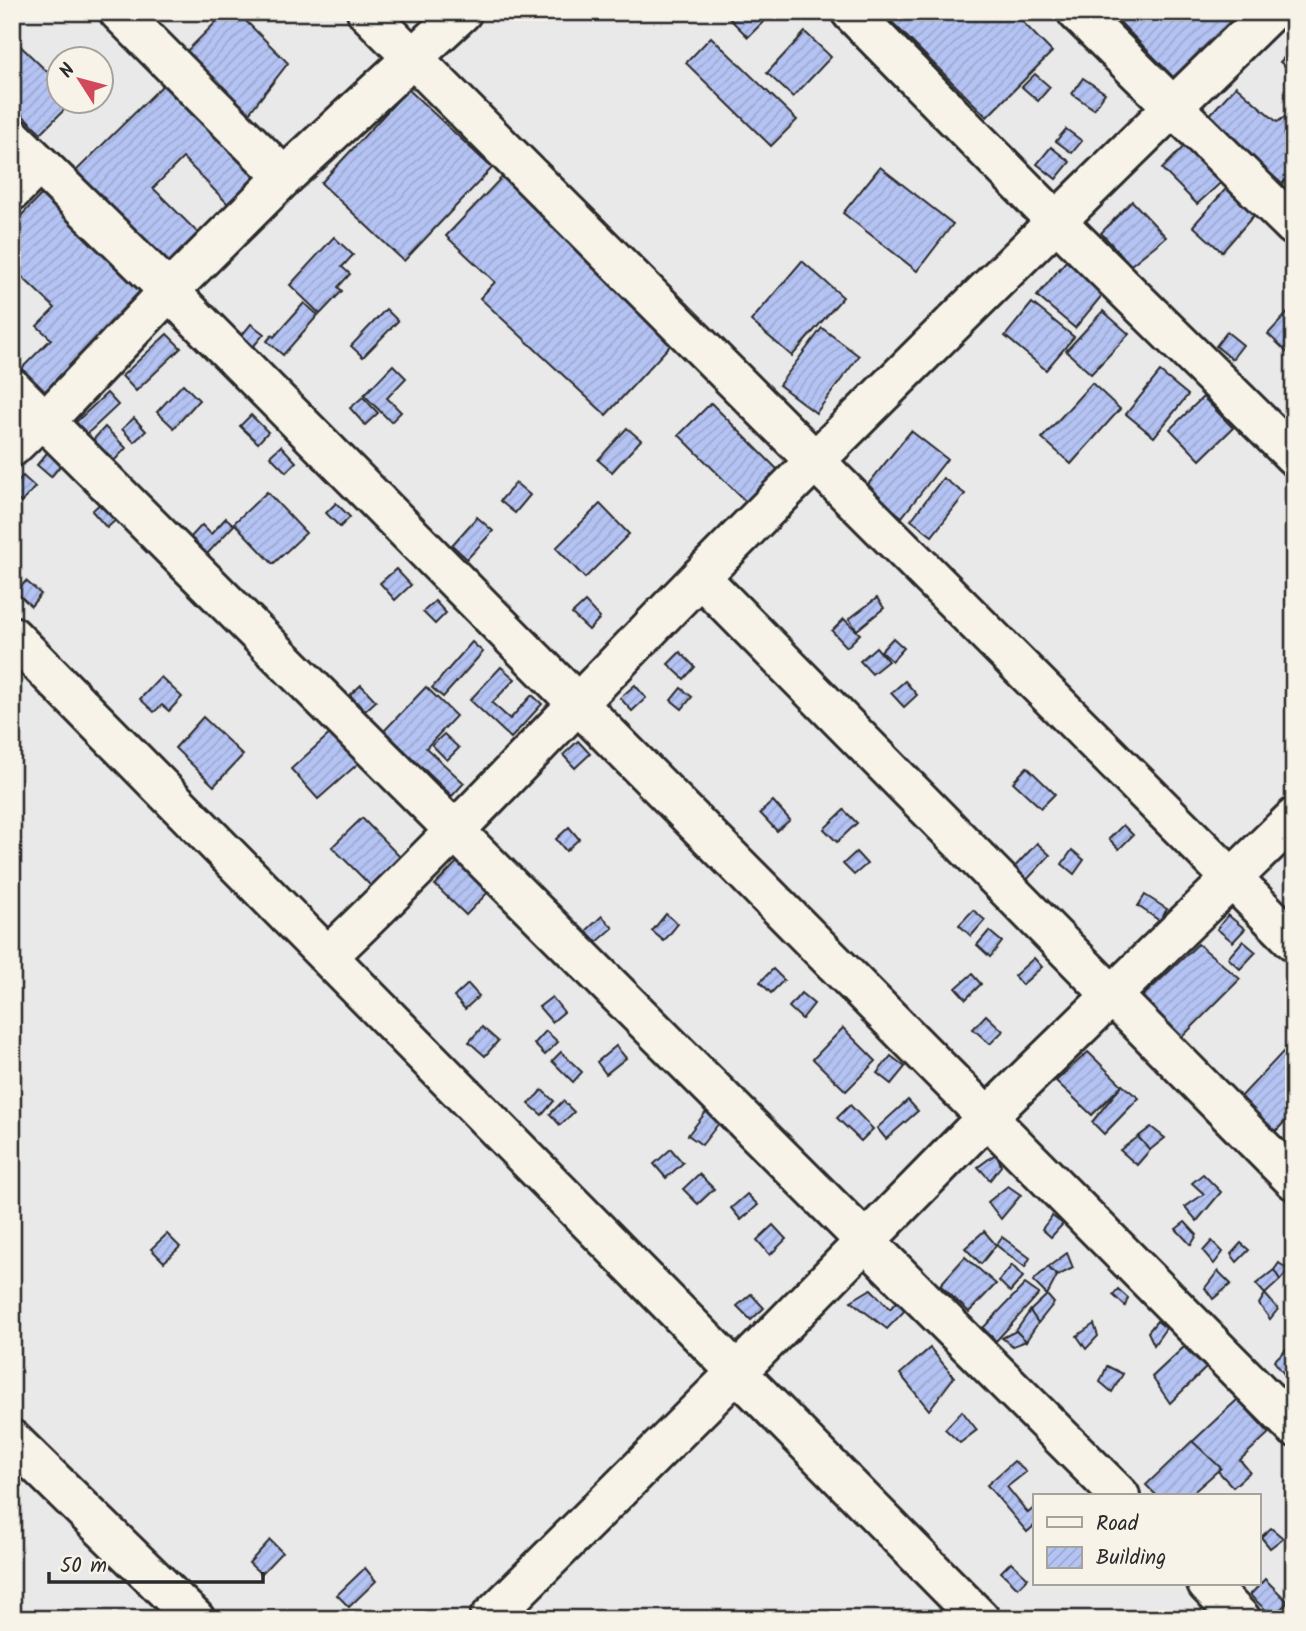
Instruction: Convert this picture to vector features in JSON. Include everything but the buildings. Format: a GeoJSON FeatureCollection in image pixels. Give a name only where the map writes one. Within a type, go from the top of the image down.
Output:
{"type":"FeatureCollection","features":[{"type":"Feature","properties":{"kind":"street"},"geometry":{"type":"LineString","coordinates":[[119,12],[284,177]]}},
{"type":"Feature","properties":{"kind":"street"},"geometry":{"type":"LineString","coordinates":[[367,12],[1294,941]]}},
{"type":"Feature","properties":{"kind":"street"},"geometry":{"type":"LineString","coordinates":[[12,447],[43,417],[56,410],[169,291],[284,177],[462,12]]}},
{"type":"Feature","properties":{"kind":"street"},"geometry":{"type":"LineString","coordinates":[[851,12],[1056,221],[1294,456]]}},
{"type":"Feature","properties":{"kind":"street"},"geometry":{"type":"LineString","coordinates":[[1077,12],[1294,226]]}},
{"type":"Feature","properties":{"kind":"street"},"geometry":{"type":"LineString","coordinates":[[328,956],[391,897],[701,577],[1056,221],[1270,12]]}},
{"type":"Feature","properties":{"kind":"street"},"geometry":{"type":"LineString","coordinates":[[12,137],[169,291],[1294,1427]]}},
{"type":"Feature","properties":{"kind":"street"},"geometry":{"type":"LineString","coordinates":[[12,191],[39,164]]}},
{"type":"Feature","properties":{"kind":"street"},"geometry":{"type":"LineString","coordinates":[[12,388],[1118,1494]]}},
{"type":"Feature","properties":{"kind":"street"},"geometry":{"type":"LineString","coordinates":[[701,577],[1294,1180]]}},
{"type":"Feature","properties":{"kind":"street"},"geometry":{"type":"LineString","coordinates":[[12,636],[979,1619]]}},
{"type":"Feature","properties":{"kind":"street"},"geometry":{"type":"LineString","coordinates":[[489,1619],[736,1373],[986,1118],[1294,818]]}},
{"type":"Feature","properties":{"kind":"street"},"geometry":{"type":"LineString","coordinates":[[12,1440],[195,1619]]}},
{"type":"Feature","properties":{"kind":"street"},"geometry":{"type":"LineString","coordinates":[[1208,1586],[1241,1619]]}}]}
